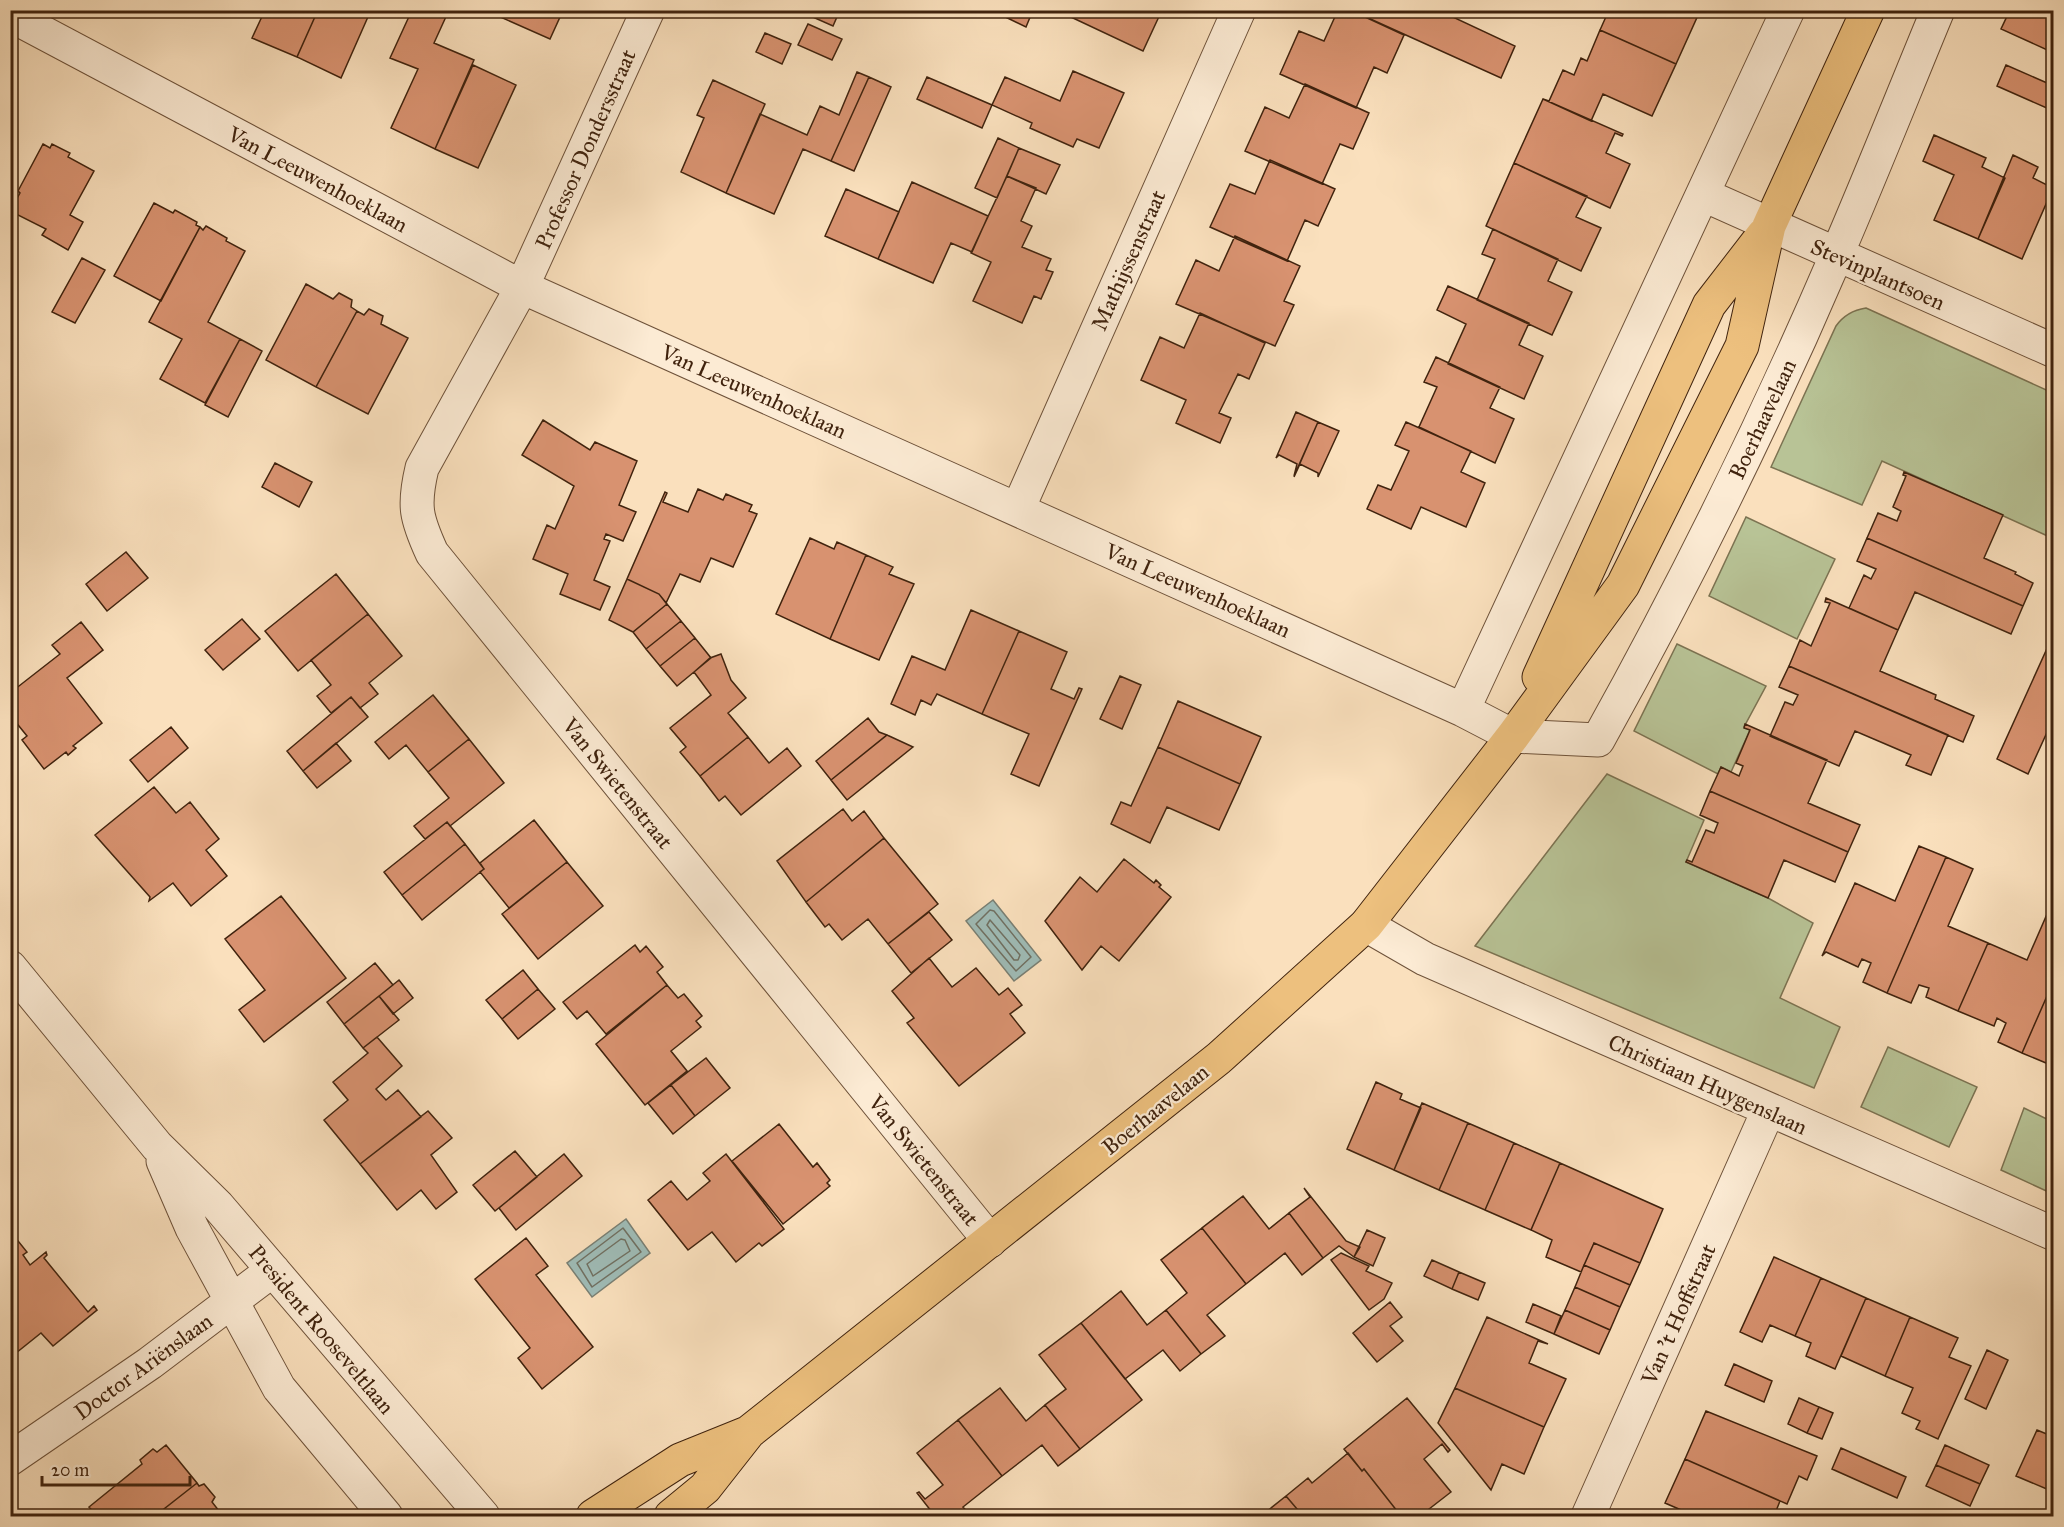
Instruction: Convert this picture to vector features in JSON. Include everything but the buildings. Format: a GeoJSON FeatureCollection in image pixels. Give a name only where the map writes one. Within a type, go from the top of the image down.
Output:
{"type":"FeatureCollection","features":[{"type":"Feature","properties":{"kind":"main road","name":"Boerhaavelaan"},"geometry":{"type":"LineString","coordinates":[[671,1516],[705,1488],[749,1432],[1219,1058],[1366,925],[1514,736],[1623,585],[1742,346],[1769,226],[1868,10]]}},
{"type":"Feature","properties":{"kind":"main road","name":"Boerhaavelaan"},"geometry":{"type":"LineString","coordinates":[[1514,736],[1588,567],[1709,305],[1769,226]]}},
{"type":"Feature","properties":{"kind":"main road","name":"Boerhaavelaan"},"geometry":{"type":"LineString","coordinates":[[594,1516],[680,1460],[749,1432]]}},
{"type":"Feature","properties":{"kind":"street","name":"Professor Dondersstraat"},"geometry":{"type":"LineString","coordinates":[[522,287],[648,10]]}},
{"type":"Feature","properties":{"kind":"street","name":"Mathijssenstraat"},"geometry":{"type":"LineString","coordinates":[[1018,509],[1239,10]]}},
{"type":"Feature","properties":{"kind":"street"},"geometry":{"type":"LineString","coordinates":[[1463,710],[1788,10]]}},
{"type":"Feature","properties":{"kind":"street","name":"Boerhaavelaan"},"geometry":{"type":"LineString","coordinates":[[1514,736],[1598,740],[1667,614],[1761,422],[1836,256],[1938,10]]}},
{"type":"Feature","properties":{"kind":"street","name":"Van Leeuwenhoeklaan"},"geometry":{"type":"LineString","coordinates":[[10,15],[522,287],[1463,710],[1514,736]]}},
{"type":"Feature","properties":{"kind":"street","name":"Stevinplantsoen"},"geometry":{"type":"LineString","coordinates":[[1704,195],[1836,256],[2054,351]]}},
{"type":"Feature","properties":{"kind":"street","name":"Van Swietenstraat"},"geometry":{"type":"LineString","coordinates":[[522,287],[422,468],[415,496],[419,524],[432,553],[990,1241]]}},
{"type":"Feature","properties":{"kind":"street","name":"Christiaan Huygenslaan"},"geometry":{"type":"LineString","coordinates":[[1366,925],[1425,959],[1768,1111],[2054,1234]]}},
{"type":"Feature","properties":{"kind":"street","name":"President Rooseveltlaan"},"geometry":{"type":"LineString","coordinates":[[10,967],[157,1146],[218,1206],[483,1516]]}},
{"type":"Feature","properties":{"kind":"street","name":"Van 't Hoffstraat"},"geometry":{"type":"LineString","coordinates":[[1587,1516],[1768,1111]]}},
{"type":"Feature","properties":{"kind":"street","name":"President Rooseveltlaan"},"geometry":{"type":"LineString","coordinates":[[157,1146],[192,1228],[279,1388],[386,1516]]}},
{"type":"Feature","properties":{"kind":"street","name":"Doctor Ariënslaan"},"geometry":{"type":"LineString","coordinates":[[10,1460],[234,1302],[273,1270]]}},
{"type":"Feature","properties":{"kind":"green space"},"geometry":{"type":"Polygon","coordinates":[[[1866,308],[2053,393],[2052,538],[1882,461],[1862,505],[1771,467],[1836,326],[1849,314],[1866,308]]]}},
{"type":"Feature","properties":{"kind":"green space"},"geometry":{"type":"Polygon","coordinates":[[[1746,517],[1835,559],[1797,639],[1709,596],[1746,517]]]}},
{"type":"Feature","properties":{"kind":"green space"},"geometry":{"type":"Polygon","coordinates":[[[1677,644],[1766,686],[1744,727],[1750,730],[1731,772],[1721,767],[1718,774],[1634,731],[1677,644]]]}},
{"type":"Feature","properties":{"kind":"green space"},"geometry":{"type":"Polygon","coordinates":[[[1607,774],[1704,820],[1686,862],[1768,898],[1813,923],[1780,998],[1840,1027],[1814,1088],[1475,946],[1607,774]]]}},
{"type":"Feature","properties":{"kind":"green space"},"geometry":{"type":"Polygon","coordinates":[[[1888,1047],[1977,1087],[1949,1147],[1861,1107],[1888,1047]]]}},
{"type":"Feature","properties":{"kind":"green space"},"geometry":{"type":"Polygon","coordinates":[[[2024,1108],[2053,1122],[2053,1194],[2001,1170],[2024,1108]]]}},
{"type":"Feature","properties":{"kind":"water"},"geometry":{"type":"Polygon","coordinates":[[[993,900],[1041,960],[1014,981],[966,921],[993,900]]]}},
{"type":"Feature","properties":{"kind":"water"},"geometry":{"type":"Polygon","coordinates":[[[626,1219],[650,1253],[592,1297],[567,1263],[626,1219]]]}}]}
